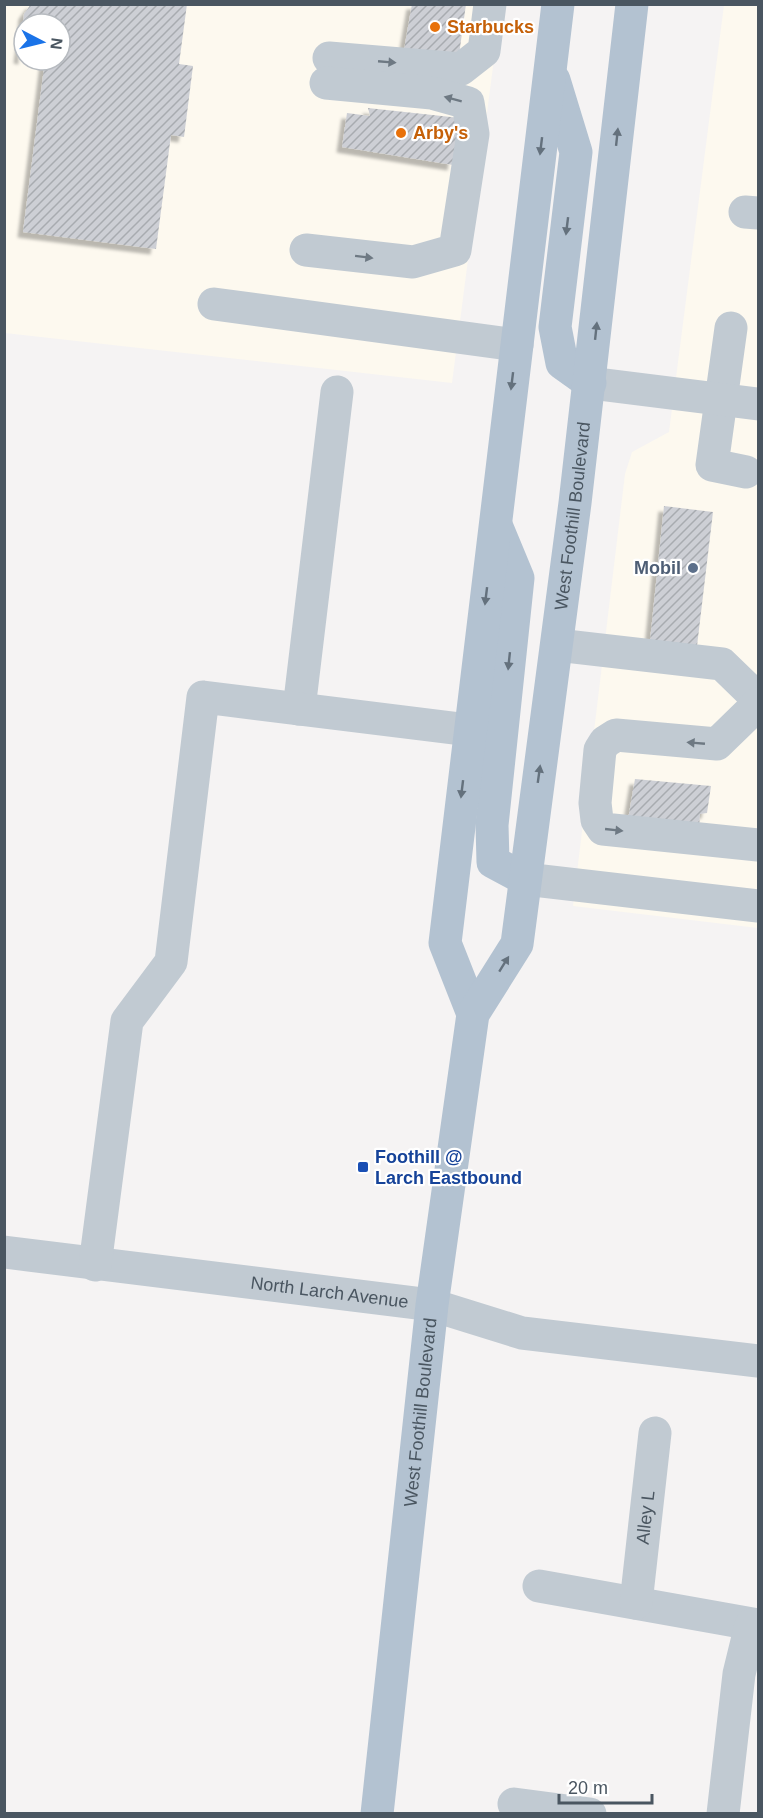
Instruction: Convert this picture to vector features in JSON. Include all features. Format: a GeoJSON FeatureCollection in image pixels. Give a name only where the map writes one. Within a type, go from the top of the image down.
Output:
{"type":"FeatureCollection","features":[{"type":"Feature","properties":{"kind":"main road","name":"West Foothill Boulevard"},"geometry":{"type":"LineString","coordinates":[[473,1014],[445,943],[558,4]]}},
{"type":"Feature","properties":{"kind":"main road","name":"West Foothill Boulevard"},"geometry":{"type":"LineString","coordinates":[[377,1814],[432,1305],[473,1014],[517,944],[590,383],[632,4]]}},
{"type":"Feature","properties":{"kind":"main road"},"geometry":{"type":"LineString","coordinates":[[550,67],[576,152],[555,327],[562,363],[590,383]]}},
{"type":"Feature","properties":{"kind":"main road"},"geometry":{"type":"LineString","coordinates":[[496,523],[518,578],[492,825],[493,862],[525,879]]}},
{"type":"Feature","properties":{"kind":"street"},"geometry":{"type":"LineString","coordinates":[[306,250],[413,262],[455,250],[473,134],[468,103],[327,70],[461,69],[484,51],[490,4]]}},
{"type":"Feature","properties":{"kind":"street"},"geometry":{"type":"LineString","coordinates":[[214,304],[517,345]]}},
{"type":"Feature","properties":{"kind":"street"},"geometry":{"type":"LineString","coordinates":[[731,328],[712,465],[746,472]]}},
{"type":"Feature","properties":{"kind":"street"},"geometry":{"type":"LineString","coordinates":[[590,383],[759,404]]}},
{"type":"Feature","properties":{"kind":"street"},"geometry":{"type":"LineString","coordinates":[[299,709],[337,392]]}},
{"type":"Feature","properties":{"kind":"street"},"geometry":{"type":"LineString","coordinates":[[556,645],[722,664],[759,699]]}},
{"type":"Feature","properties":{"kind":"street"},"geometry":{"type":"LineString","coordinates":[[95,1265],[127,1021],[171,962],[203,697],[469,730]]}},
{"type":"Feature","properties":{"kind":"street"},"geometry":{"type":"LineString","coordinates":[[759,704],[717,744],[616,735],[605,742],[600,750],[595,803],[597,820],[603,829],[759,845]]}},
{"type":"Feature","properties":{"kind":"street"},"geometry":{"type":"LineString","coordinates":[[525,879],[759,906]]}},
{"type":"Feature","properties":{"kind":"street","name":"North Larch Avenue"},"geometry":{"type":"LineString","coordinates":[[4,1252],[432,1305],[522,1333],[759,1361]]}},
{"type":"Feature","properties":{"kind":"street","name":"Alley L"},"geometry":{"type":"LineString","coordinates":[[636,1603],[655,1433]]}},
{"type":"Feature","properties":{"kind":"street"},"geometry":{"type":"LineString","coordinates":[[539,1586],[755,1625],[739,1674],[723,1814]]}},
{"type":"Feature","properties":{"kind":"street"},"geometry":{"type":"LineString","coordinates":[[514,1804],[583,1813]]}},
{"type":"Feature","properties":{"kind":"shaded area"},"geometry":{"type":"Polygon","coordinates":[[[5,5],[501,5],[452,383],[5,333],[5,5]]]}},
{"type":"Feature","properties":{"kind":"shaded area"},"geometry":{"type":"Polygon","coordinates":[[[724,5],[758,5],[758,928],[573,906],[625,474],[632,452],[669,432],[724,5]]]}},
{"type":"Feature","properties":{"kind":"building"},"geometry":{"type":"Polygon","coordinates":[[[31,4],[187,4],[179,64],[193,66],[184,137],[171,135],[156,249],[23,232],[43,72],[72,72],[72,12],[25,12],[31,4]]]}},
{"type":"Feature","properties":{"kind":"building","name":"Starbucks"},"geometry":{"type":"Polygon","coordinates":[[[412,4],[466,4],[459,55],[404,50],[412,4]]]}},
{"type":"Feature","properties":{"kind":"building","name":"Arby's"},"geometry":{"type":"Polygon","coordinates":[[[368,108],[460,118],[453,165],[342,147],[347,113],[370,116],[368,108]]]}},
{"type":"Feature","properties":{"kind":"building"},"geometry":{"type":"Polygon","coordinates":[[[664,506],[713,512],[697,646],[650,641],[664,506]]]}},
{"type":"Feature","properties":{"kind":"building"},"geometry":{"type":"Polygon","coordinates":[[[635,779],[711,786],[707,813],[700,814],[698,845],[625,837],[635,779]]]}},
{"type":"Feature","properties":{"kind":"place","name":"Starbucks"},"geometry":{"type":"Point","coordinates":[435,27]}},
{"type":"Feature","properties":{"kind":"place","name":"Arby's"},"geometry":{"type":"Point","coordinates":[401,133]}},
{"type":"Feature","properties":{"kind":"place","name":"Mobil"},"geometry":{"type":"Point","coordinates":[693,568]}},
{"type":"Feature","properties":{"kind":"place","name":"Foothill @ Larch Eastbound"},"geometry":{"type":"Point","coordinates":[363,1167]}}]}
